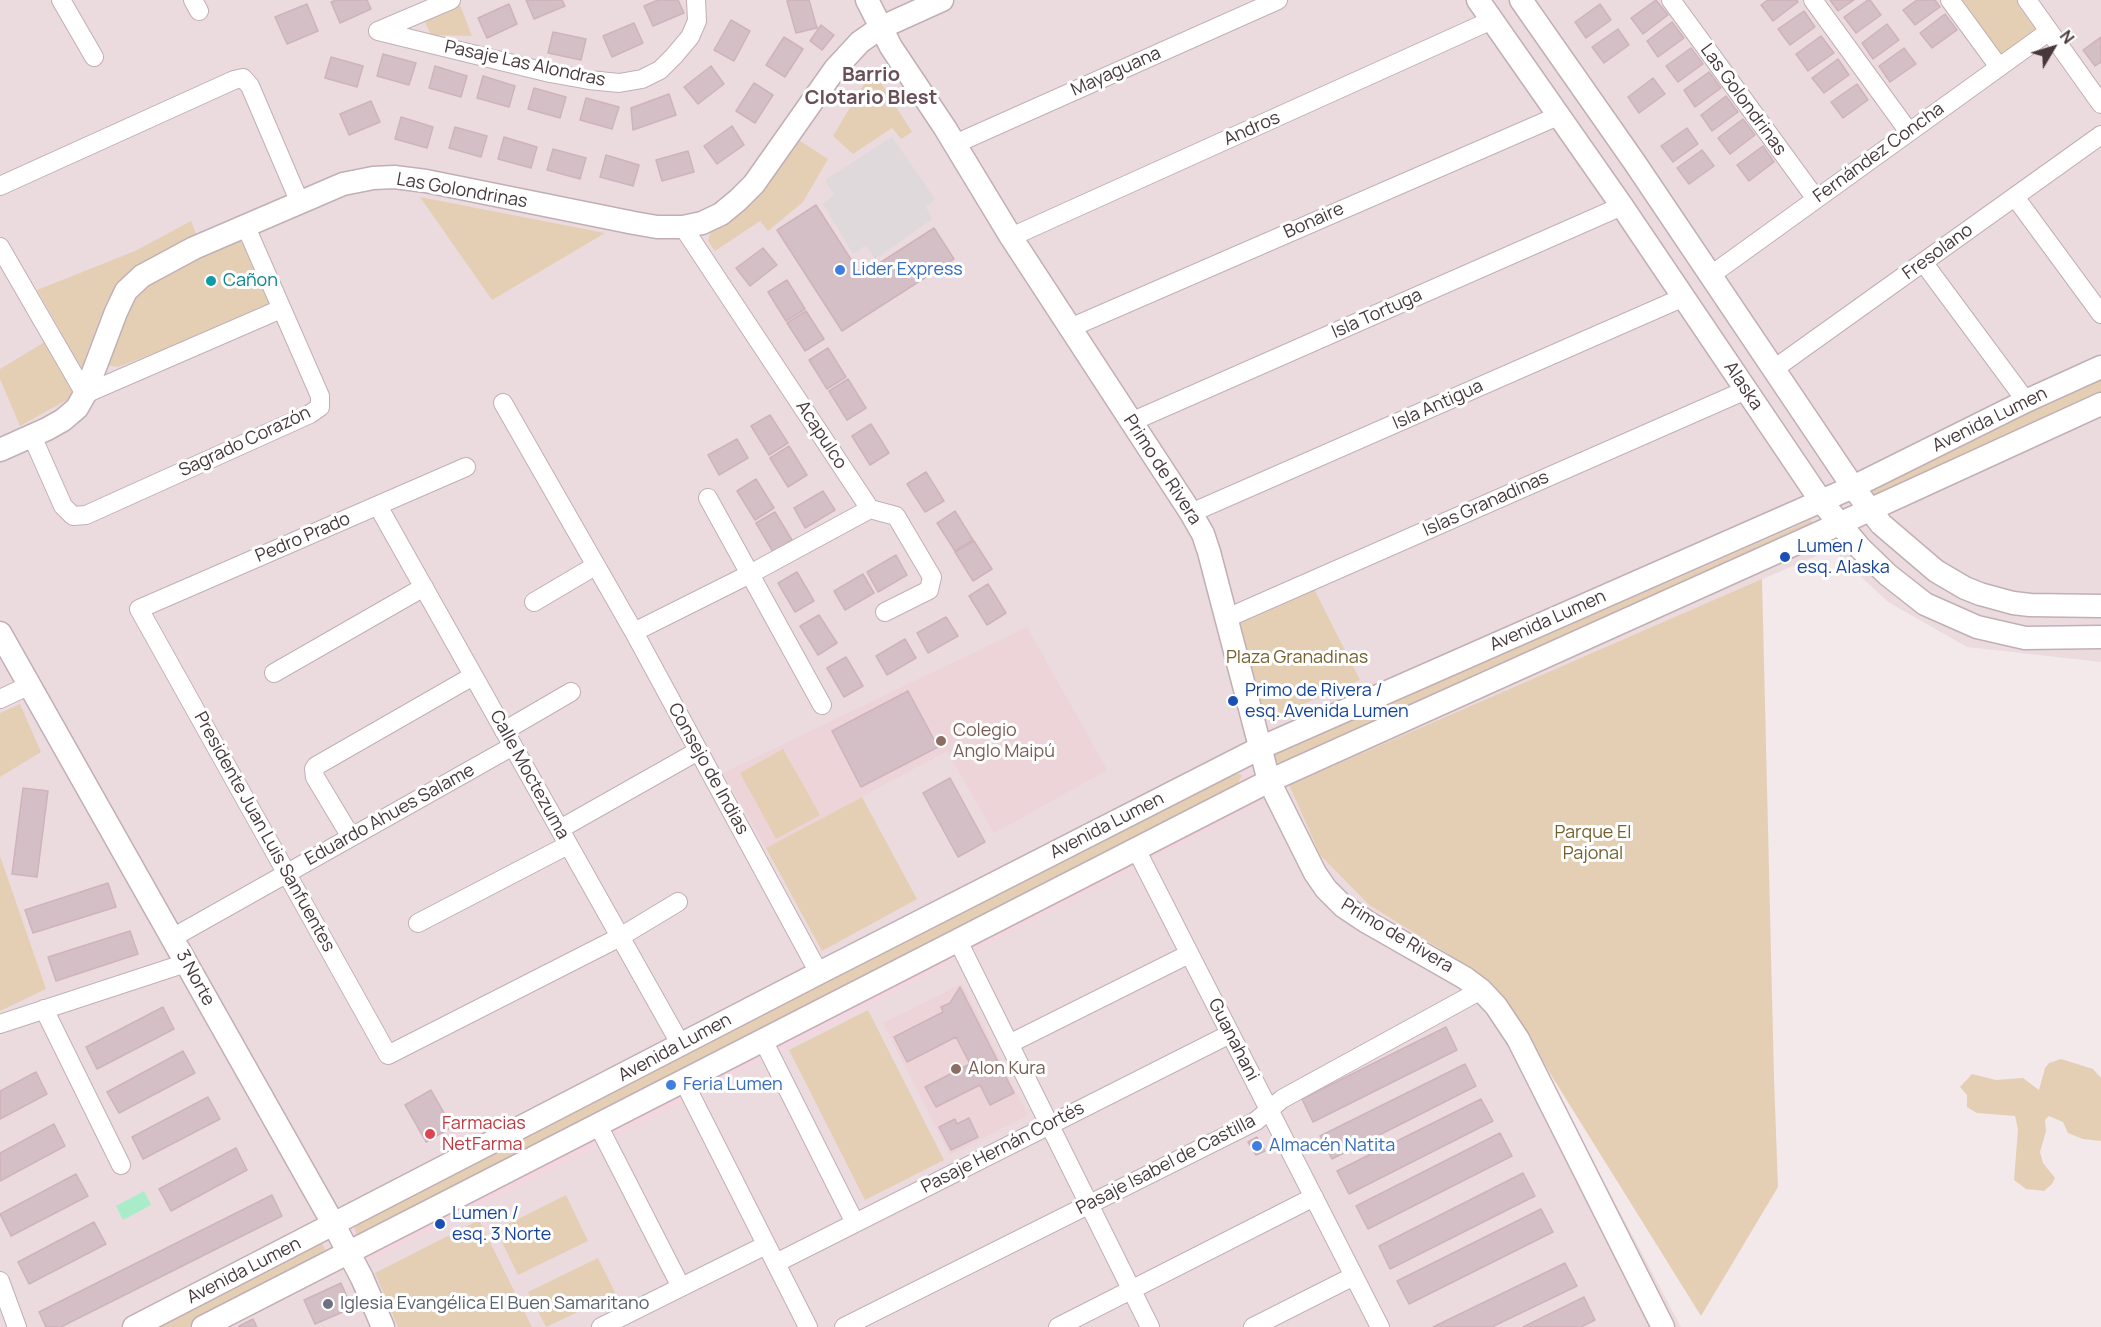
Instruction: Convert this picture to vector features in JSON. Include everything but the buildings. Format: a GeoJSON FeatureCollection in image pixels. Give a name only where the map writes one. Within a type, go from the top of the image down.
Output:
{"type":"FeatureCollection","features":[{"type":"Feature","properties":{"kind":"street"},"geometry":{"type":"LineString","coordinates":[[61,0],[94,57]]}},
{"type":"Feature","properties":{"kind":"street","name":"Pasaje Las Alondras"},"geometry":{"type":"LineString","coordinates":[[452,0],[378,32],[550,73],[619,83],[642,79],[660,70],[674,56],[690,38],[697,21],[696,0]]}},
{"type":"Feature","properties":{"kind":"street","name":"Primo de Rivera"},"geometry":{"type":"LineString","coordinates":[[867,0],[880,28],[955,144],[1011,237],[1203,534],[1269,781],[1315,873],[1326,889],[1343,906],[1450,969],[1481,990],[1508,1022],[1663,1327]]}},
{"type":"Feature","properties":{"kind":"street","name":"Las Golondrinas"},"geometry":{"type":"LineString","coordinates":[[0,450],[63,420],[77,408],[85,394],[126,291],[142,276],[194,248],[343,184],[373,178],[394,177],[426,181],[634,224],[683,227],[702,223],[721,214],[753,184],[835,69],[860,42],[880,28],[942,0]]}},
{"type":"Feature","properties":{"kind":"street","name":"Mayaguana"},"geometry":{"type":"LineString","coordinates":[[955,144],[1278,0]]}},
{"type":"Feature","properties":{"kind":"street","name":"Alaska"},"geometry":{"type":"LineString","coordinates":[[1478,0],[1622,206],[1821,501],[1878,566],[1907,591],[1943,613],[1977,627],[2011,636],[2044,639],[2101,637]]}},
{"type":"Feature","properties":{"kind":"street","name":"Alaska"},"geometry":{"type":"LineString","coordinates":[[1521,0],[1853,487],[1889,532],[1922,561],[1965,588],[2013,603],[2101,606]]}},
{"type":"Feature","properties":{"kind":"street","name":"Las Golondrinas"},"geometry":{"type":"LineString","coordinates":[[1671,0],[1816,199]]}},
{"type":"Feature","properties":{"kind":"street"},"geometry":{"type":"LineString","coordinates":[[1813,0],[1909,132]]}},
{"type":"Feature","properties":{"kind":"street"},"geometry":{"type":"LineString","coordinates":[[1950,0],[1999,67]]}},
{"type":"Feature","properties":{"kind":"street"},"geometry":{"type":"LineString","coordinates":[[2032,2],[2048,32],[2101,104]]}},
{"type":"Feature","properties":{"kind":"street","name":"Andros"},"geometry":{"type":"LineString","coordinates":[[1011,237],[1492,20]]}},
{"type":"Feature","properties":{"kind":"street","name":"Fernández Concha"},"geometry":{"type":"LineString","coordinates":[[1710,275],[2048,32]]}},
{"type":"Feature","properties":{"kind":"street"},"geometry":{"type":"LineString","coordinates":[[0,186],[234,80],[243,78],[250,86],[300,203]]}},
{"type":"Feature","properties":{"kind":"street","name":"Bonaire"},"geometry":{"type":"LineString","coordinates":[[1070,328],[1558,116]]}},
{"type":"Feature","properties":{"kind":"street","name":"Fresolano"},"geometry":{"type":"LineString","coordinates":[[1774,369],[2101,135]]}},
{"type":"Feature","properties":{"kind":"street"},"geometry":{"type":"LineString","coordinates":[[2015,197],[2101,314]]}},
{"type":"Feature","properties":{"kind":"street","name":"Isla Tortuga"},"geometry":{"type":"LineString","coordinates":[[1131,422],[1622,206]]}},
{"type":"Feature","properties":{"kind":"street","name":"Sagrado Corazón"},"geometry":{"type":"LineString","coordinates":[[32,436],[63,506],[73,516],[87,515],[310,414],[320,407],[320,396],[246,227]]}},
{"type":"Feature","properties":{"kind":"street","name":"Acapulco"},"geometry":{"type":"LineString","coordinates":[[683,227],[870,509]]}},
{"type":"Feature","properties":{"kind":"street"},"geometry":{"type":"LineString","coordinates":[[0,247],[85,394],[281,309]]}},
{"type":"Feature","properties":{"kind":"street"},"geometry":{"type":"LineString","coordinates":[[1923,262],[2026,402]]}},
{"type":"Feature","properties":{"kind":"street","name":"Isla Antigua"},"geometry":{"type":"LineString","coordinates":[[1191,513],[1684,297]]}},
{"type":"Feature","properties":{"kind":"street","name":"Avenida Lumen"},"geometry":{"type":"LineString","coordinates":[[134,1327],[1260,748],[1853,487],[2101,367]]}},
{"type":"Feature","properties":{"kind":"street","name":"Islas Granadinas"},"geometry":{"type":"LineString","coordinates":[[1227,618],[1746,390]]}},
{"type":"Feature","properties":{"kind":"street","name":"Consejo de Indias"},"geometry":{"type":"LineString","coordinates":[[503,403],[634,633],[819,973]]}},
{"type":"Feature","properties":{"kind":"street","name":"Avenida Lumen"},"geometry":{"type":"LineString","coordinates":[[203,1327],[1269,781],[1870,511],[2101,404]]}},
{"type":"Feature","properties":{"kind":"street","name":"Pedro Prado"},"geometry":{"type":"LineString","coordinates":[[139,609],[466,467]]}},
{"type":"Feature","properties":{"kind":"street"},"geometry":{"type":"LineString","coordinates":[[708,498],[822,705]]}},
{"type":"Feature","properties":{"kind":"street","name":"Calle Moctezuma"},"geometry":{"type":"LineString","coordinates":[[378,506],[681,1045]]}},
{"type":"Feature","properties":{"kind":"street"},"geometry":{"type":"LineString","coordinates":[[634,633],[870,509],[896,516],[932,577],[929,590],[885,612]]}},
{"type":"Feature","properties":{"kind":"street"},"geometry":{"type":"LineString","coordinates":[[534,602],[595,566]]}},
{"type":"Feature","properties":{"kind":"street"},"geometry":{"type":"LineString","coordinates":[[274,673],[424,587]]}},
{"type":"Feature","properties":{"kind":"street","name":"Presidente Juan Luis Sanfuentes"},"geometry":{"type":"LineString","coordinates":[[139,609],[288,872],[388,1055],[620,937]]}},
{"type":"Feature","properties":{"kind":"street","name":"3 Norte"},"geometry":{"type":"LineString","coordinates":[[0,633],[349,1253],[383,1327]]}},
{"type":"Feature","properties":{"kind":"street"},"geometry":{"type":"LineString","coordinates":[[351,837],[313,774],[316,766],[474,676]]}},
{"type":"Feature","properties":{"kind":"street"},"geometry":{"type":"LineString","coordinates":[[0,699],[30,685]]}},
{"type":"Feature","properties":{"kind":"street","name":"Eduardo Ahues Salame"},"geometry":{"type":"LineString","coordinates":[[172,938],[351,837],[509,738],[571,692]]}},
{"type":"Feature","properties":{"kind":"street"},"geometry":{"type":"LineString","coordinates":[[418,923],[564,837],[698,751]]}},
{"type":"Feature","properties":{"kind":"street","name":"Guanahani"},"geometry":{"type":"LineString","coordinates":[[1136,849],[1380,1327]]}},
{"type":"Feature","properties":{"kind":"street"},"geometry":{"type":"LineString","coordinates":[[620,937],[678,902]]}},
{"type":"Feature","properties":{"kind":"street"},"geometry":{"type":"LineString","coordinates":[[958,940],[1150,1327]]}},
{"type":"Feature","properties":{"kind":"street"},"geometry":{"type":"LineString","coordinates":[[1009,1044],[1189,954]]}},
{"type":"Feature","properties":{"kind":"street"},"geometry":{"type":"LineString","coordinates":[[0,1024],[186,963]]}},
{"type":"Feature","properties":{"kind":"street","name":"Pasaje Isabel de Castilla"},"geometry":{"type":"LineString","coordinates":[[844,1327],[1256,1121],[1282,1099],[1481,990]]}},
{"type":"Feature","properties":{"kind":"street"},"geometry":{"type":"LineString","coordinates":[[44,1009],[121,1165]]}},
{"type":"Feature","properties":{"kind":"street","name":"Pasaje Hernán Cortés"},"geometry":{"type":"LineString","coordinates":[[776,1263],[1230,1034]]}},
{"type":"Feature","properties":{"kind":"street"},"geometry":{"type":"LineString","coordinates":[[763,1040],[855,1223]]}},
{"type":"Feature","properties":{"kind":"street"},"geometry":{"type":"LineString","coordinates":[[684,1082],[776,1263],[804,1326]]}},
{"type":"Feature","properties":{"kind":"street"},"geometry":{"type":"LineString","coordinates":[[598,1125],[681,1287]]}},
{"type":"Feature","properties":{"kind":"street"},"geometry":{"type":"LineString","coordinates":[[1058,1327],[1314,1197]]}},
{"type":"Feature","properties":{"kind":"street"},"geometry":{"type":"LineString","coordinates":[[601,1327],[766,1245]]}},
{"type":"Feature","properties":{"kind":"street"},"geometry":{"type":"LineString","coordinates":[[1253,1327],[1354,1276]]}},
{"type":"Feature","properties":{"kind":"street"},"geometry":{"type":"LineString","coordinates":[[0,1281],[17,1327]]}},
{"type":"Feature","properties":{"kind":"shaded area"},"geometry":{"type":"Polygon","coordinates":[[[0,0],[2101,0],[2101,662],[1967,647],[1888,602],[1832,549],[1289,785],[1320,855],[1369,905],[1472,969],[1500,993],[1519,1021],[1681,1327],[0,1327],[0,0]]]}},
{"type":"Feature","properties":{"kind":"shaded area"},"geometry":{"type":"Polygon","coordinates":[[[892,137],[935,199],[926,207],[932,219],[875,259],[866,245],[853,254],[823,204],[834,195],[825,180],[892,137]]]}},
{"type":"Feature","properties":{"kind":"shaded area","name":"Colegio Anglo Maipú"},"geometry":{"type":"Polygon","coordinates":[[[1027,627],[1107,770],[994,833],[947,751],[766,848],[723,773],[1027,627]]]}},
{"type":"Feature","properties":{"kind":"shaded area","name":"Feria Lumen"},"geometry":{"type":"Polygon","coordinates":[[[1249,771],[1263,801],[578,1156],[369,1261],[348,1229],[764,1014],[1249,771]]]}},
{"type":"Feature","properties":{"kind":"shaded area","name":"Alon Kura"},"geometry":{"type":"Polygon","coordinates":[[[962,984],[1028,1115],[950,1155],[883,1023],[962,984]]]}},
{"type":"Feature","properties":{"kind":"shaded area"},"geometry":{"type":"Polygon","coordinates":[[[144,1191],[151,1205],[123,1220],[116,1206],[144,1191]]]}},
{"type":"Feature","properties":{"kind":"green space"},"geometry":{"type":"Polygon","coordinates":[[[1961,0],[2020,0],[2040,28],[2001,56],[1961,0]]]}},
{"type":"Feature","properties":{"kind":"green space"},"geometry":{"type":"Polygon","coordinates":[[[460,5],[472,36],[431,35],[425,22],[460,5]]]}},
{"type":"Feature","properties":{"kind":"green space"},"geometry":{"type":"Polygon","coordinates":[[[867,79],[879,80],[912,132],[901,139],[892,128],[853,154],[833,136],[867,79]]]}},
{"type":"Feature","properties":{"kind":"green space"},"geometry":{"type":"Polygon","coordinates":[[[797,139],[828,159],[803,202],[768,231],[760,221],[715,251],[708,241],[713,223],[797,139]]]}},
{"type":"Feature","properties":{"kind":"green space"},"geometry":{"type":"Polygon","coordinates":[[[420,197],[605,233],[492,300],[420,197]]]}},
{"type":"Feature","properties":{"kind":"green space"},"geometry":{"type":"Polygon","coordinates":[[[191,221],[197,236],[121,282],[106,303],[85,358],[74,396],[20,426],[0,379],[0,369],[61,332],[37,290],[135,251],[191,221]]]}},
{"type":"Feature","properties":{"kind":"green space"},"geometry":{"type":"Polygon","coordinates":[[[238,239],[250,251],[275,307],[118,367],[103,365],[130,303],[165,270],[238,239]]]}},
{"type":"Feature","properties":{"kind":"green space"},"geometry":{"type":"Polygon","coordinates":[[[2101,377],[2101,398],[1866,506],[1856,491],[2101,377]]]}},
{"type":"Feature","properties":{"kind":"green space"},"geometry":{"type":"Polygon","coordinates":[[[1811,520],[1816,529],[1281,763],[1274,761],[1275,754],[1811,520]]]}},
{"type":"Feature","properties":{"kind":"green space","name":"Parque El Pajonal"},"geometry":{"type":"Polygon","coordinates":[[[1762,579],[1778,1187],[1701,1316],[1500,993],[1472,969],[1369,905],[1320,855],[1289,785],[1762,579]]]}},
{"type":"Feature","properties":{"kind":"green space","name":"Plaza Granadinas"},"geometry":{"type":"Polygon","coordinates":[[[1314,589],[1360,680],[1266,720],[1240,622],[1314,589]]]}},
{"type":"Feature","properties":{"kind":"green space"},"geometry":{"type":"Polygon","coordinates":[[[20,704],[41,752],[0,777],[0,713],[20,704]]]}},
{"type":"Feature","properties":{"kind":"green space"},"geometry":{"type":"Polygon","coordinates":[[[783,749],[820,815],[776,839],[740,773],[783,749]]]}},
{"type":"Feature","properties":{"kind":"green space"},"geometry":{"type":"Polygon","coordinates":[[[1233,773],[1242,775],[1235,789],[357,1240],[354,1225],[1233,773]]]}},
{"type":"Feature","properties":{"kind":"green space"},"geometry":{"type":"Polygon","coordinates":[[[862,797],[917,899],[822,951],[766,848],[862,797]]]}},
{"type":"Feature","properties":{"kind":"green space"},"geometry":{"type":"Polygon","coordinates":[[[0,856],[46,989],[0,1011],[0,856]]]}},
{"type":"Feature","properties":{"kind":"green space"},"geometry":{"type":"Polygon","coordinates":[[[868,1010],[944,1160],[865,1200],[789,1050],[868,1010]]]}},
{"type":"Feature","properties":{"kind":"green space"},"geometry":{"type":"Polygon","coordinates":[[[2061,1059],[2093,1069],[2101,1078],[2101,1141],[2083,1139],[2068,1133],[2063,1122],[2049,1116],[2045,1120],[2046,1131],[2040,1152],[2043,1163],[2055,1178],[2044,1191],[2026,1189],[2014,1180],[2018,1129],[2015,1116],[1977,1113],[1967,1107],[1967,1095],[1960,1087],[1972,1074],[1996,1080],[2023,1078],[2039,1090],[2045,1068],[2049,1063],[2061,1059]]]}},
{"type":"Feature","properties":{"kind":"green space"},"geometry":{"type":"Polygon","coordinates":[[[566,1195],[588,1241],[518,1275],[496,1230],[566,1195]]]}},
{"type":"Feature","properties":{"kind":"green space"},"geometry":{"type":"Polygon","coordinates":[[[479,1220],[532,1327],[398,1327],[375,1273],[479,1220]]]}},
{"type":"Feature","properties":{"kind":"green space"},"geometry":{"type":"Polygon","coordinates":[[[322,1243],[328,1256],[189,1327],[158,1327],[322,1243]]]}},
{"type":"Feature","properties":{"kind":"green space"},"geometry":{"type":"Polygon","coordinates":[[[598,1258],[616,1294],[546,1327],[528,1292],[598,1258]]]}},
{"type":"Feature","properties":{"kind":"place","name":"Lider Express"},"geometry":{"type":"Point","coordinates":[840,270]}},
{"type":"Feature","properties":{"kind":"place","name":"Cañon"},"geometry":{"type":"Point","coordinates":[211,281]}},
{"type":"Feature","properties":{"kind":"place","name":"Lumen / esq. Alaska"},"geometry":{"type":"Point","coordinates":[1785,557]}},
{"type":"Feature","properties":{"kind":"place","name":"Primo de Rivera / esq. Avenida Lumen"},"geometry":{"type":"Point","coordinates":[1233,701]}},
{"type":"Feature","properties":{"kind":"place","name":"Colegio Anglo Maipú"},"geometry":{"type":"Point","coordinates":[941,741]}},
{"type":"Feature","properties":{"kind":"place","name":"Alon Kura"},"geometry":{"type":"Point","coordinates":[956,1069]}},
{"type":"Feature","properties":{"kind":"place","name":"Feria Lumen"},"geometry":{"type":"Point","coordinates":[671,1085]}},
{"type":"Feature","properties":{"kind":"place","name":"Farmacias NetFarma"},"geometry":{"type":"Point","coordinates":[430,1134]}},
{"type":"Feature","properties":{"kind":"place","name":"Almacén Natita"},"geometry":{"type":"Point","coordinates":[1257,1146]}},
{"type":"Feature","properties":{"kind":"place","name":"Lumen / esq. 3 Norte"},"geometry":{"type":"Point","coordinates":[440,1224]}},
{"type":"Feature","properties":{"kind":"place","name":"Iglesia Evangélica El Buen Samaritano"},"geometry":{"type":"Point","coordinates":[328,1304]}},
{"type":"Feature","properties":{"kind":"district","name":"Barrio Clotario Blest"},"geometry":{"type":"Point","coordinates":[871,86]}}]}
